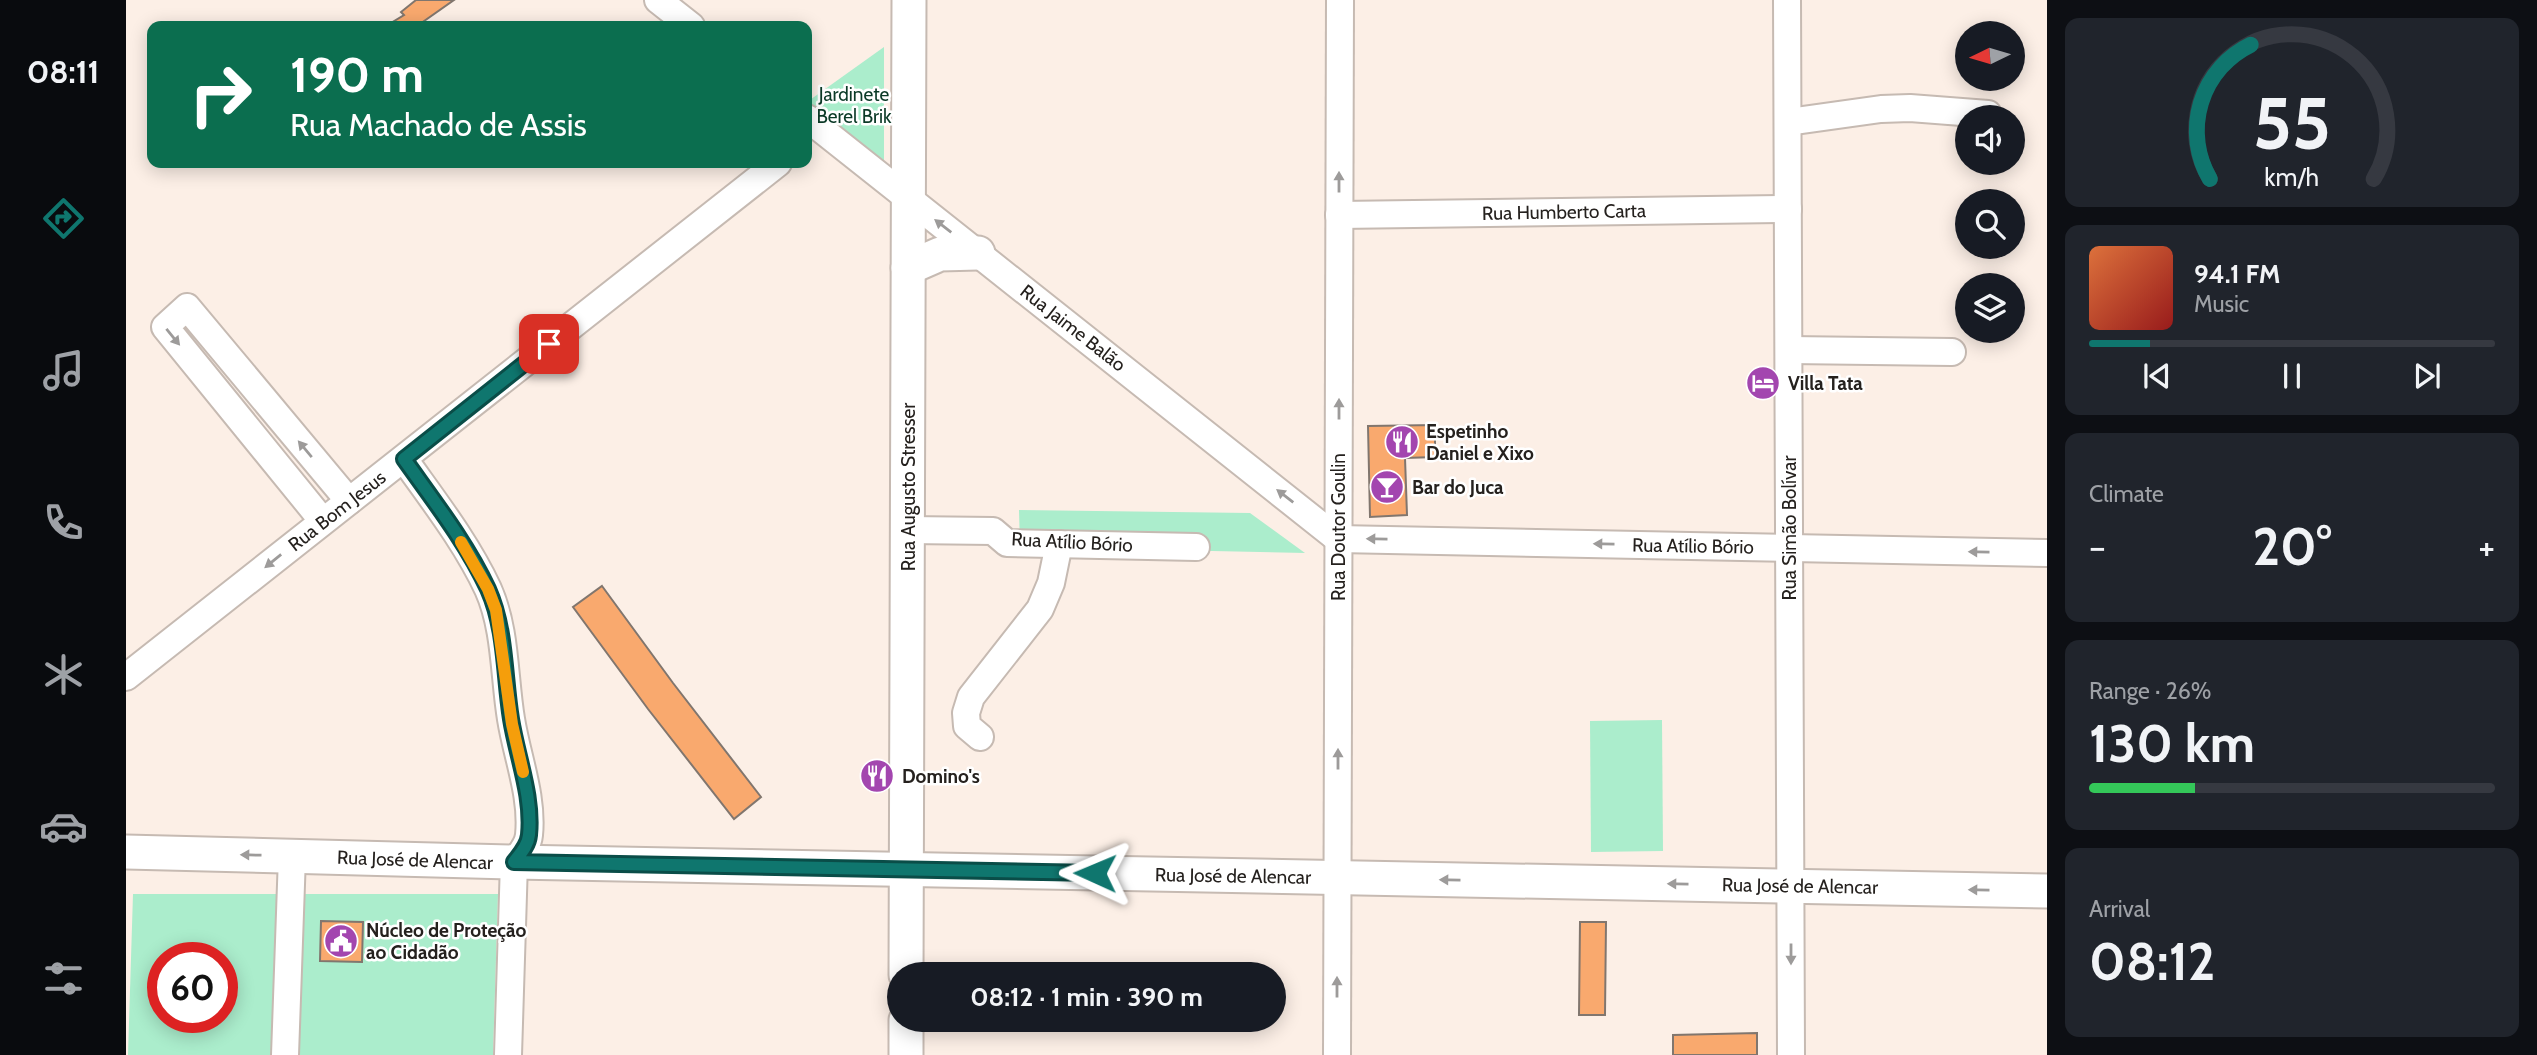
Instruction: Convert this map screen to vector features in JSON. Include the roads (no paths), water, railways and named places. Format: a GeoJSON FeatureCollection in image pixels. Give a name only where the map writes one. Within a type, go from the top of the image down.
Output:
{"type":"FeatureCollection","features":[{"type":"Feature","properties":{"kind":"main road","name":"Rua Augusto Stresser"},"geometry":{"type":"LineString","coordinates":[[906,962],[909,0]]}},
{"type":"Feature","properties":{"kind":"main road"},"geometry":{"type":"LineString","coordinates":[[908,268],[940,254],[978,253]]}},
{"type":"Feature","properties":{"kind":"main road","name":"Rua José de Alencar"},"geometry":{"type":"LineString","coordinates":[[126,852],[514,862],[2047,891]]}},
{"type":"Feature","properties":{"kind":"main road"},"geometry":{"type":"LineString","coordinates":[[906,1032],[906,1055]]}},
{"type":"Feature","properties":{"kind":"street"},"geometry":{"type":"LineString","coordinates":[[658,0],[685,21]]}},
{"type":"Feature","properties":{"kind":"street","name":"Rua Doutor Goulin"},"geometry":{"type":"LineString","coordinates":[[1337,1055],[1340,0]]}},
{"type":"Feature","properties":{"kind":"street","name":"Rua Simão Bolívar"},"geometry":{"type":"LineString","coordinates":[[1787,0],[1791,1055]]}},
{"type":"Feature","properties":{"kind":"street"},"geometry":{"type":"LineString","coordinates":[[1788,122],[1900,108],[1955,112]]}},
{"type":"Feature","properties":{"kind":"street","name":"Rua Jaime Balão"},"geometry":{"type":"LineString","coordinates":[[812,130],[909,198],[1338,539]]}},
{"type":"Feature","properties":{"kind":"street","name":"Rua Bom Jesus"},"geometry":{"type":"LineString","coordinates":[[126,677],[772,168]]}},
{"type":"Feature","properties":{"kind":"street","name":"Rua Humberto Carta"},"geometry":{"type":"LineString","coordinates":[[1339,215],[1788,209]]}},
{"type":"Feature","properties":{"kind":"street"},"geometry":{"type":"LineString","coordinates":[[322,520],[165,327],[187,307],[349,501]]}},
{"type":"Feature","properties":{"kind":"street"},"geometry":{"type":"LineString","coordinates":[[1788,350],[1952,352]]}},
{"type":"Feature","properties":{"kind":"street"},"geometry":{"type":"LineString","coordinates":[[404,459],[458,538],[488,589],[496,610],[512,724],[527,800],[529,835],[526,846],[514,862],[508,1055]]}},
{"type":"Feature","properties":{"kind":"street","name":"Rua Atílio Bório"},"geometry":{"type":"LineString","coordinates":[[908,530],[993,531],[1007,543],[1196,547]]}},
{"type":"Feature","properties":{"kind":"street","name":"Rua Atílio Bório"},"geometry":{"type":"LineString","coordinates":[[1338,539],[2047,553]]}},
{"type":"Feature","properties":{"kind":"street"},"geometry":{"type":"LineString","coordinates":[[980,737],[967,726],[966,713],[971,697],[1040,609],[1051,583],[1059,544]]}},
{"type":"Feature","properties":{"kind":"street"},"geometry":{"type":"LineString","coordinates":[[285,1055],[292,856]]}},
{"type":"Feature","properties":{"kind":"place","name":"Villa Tata"},"geometry":{"type":"Point","coordinates":[1763,383]}},
{"type":"Feature","properties":{"kind":"place","name":"Espetinho Daniel e Xixo"},"geometry":{"type":"Point","coordinates":[1402,442]}},
{"type":"Feature","properties":{"kind":"place","name":"Bar do Juca"},"geometry":{"type":"Point","coordinates":[1387,487]}},
{"type":"Feature","properties":{"kind":"place","name":"Domino's"},"geometry":{"type":"Point","coordinates":[877,776]}},
{"type":"Feature","properties":{"kind":"place","name":"Núcleo de Proteção ao Cidadão"},"geometry":{"type":"Point","coordinates":[341,941]}},
{"type":"Feature","properties":{"kind":"park label","name":"Jardinete Berel Brik"},"geometry":{"type":"Point","coordinates":[854,105]}}]}
